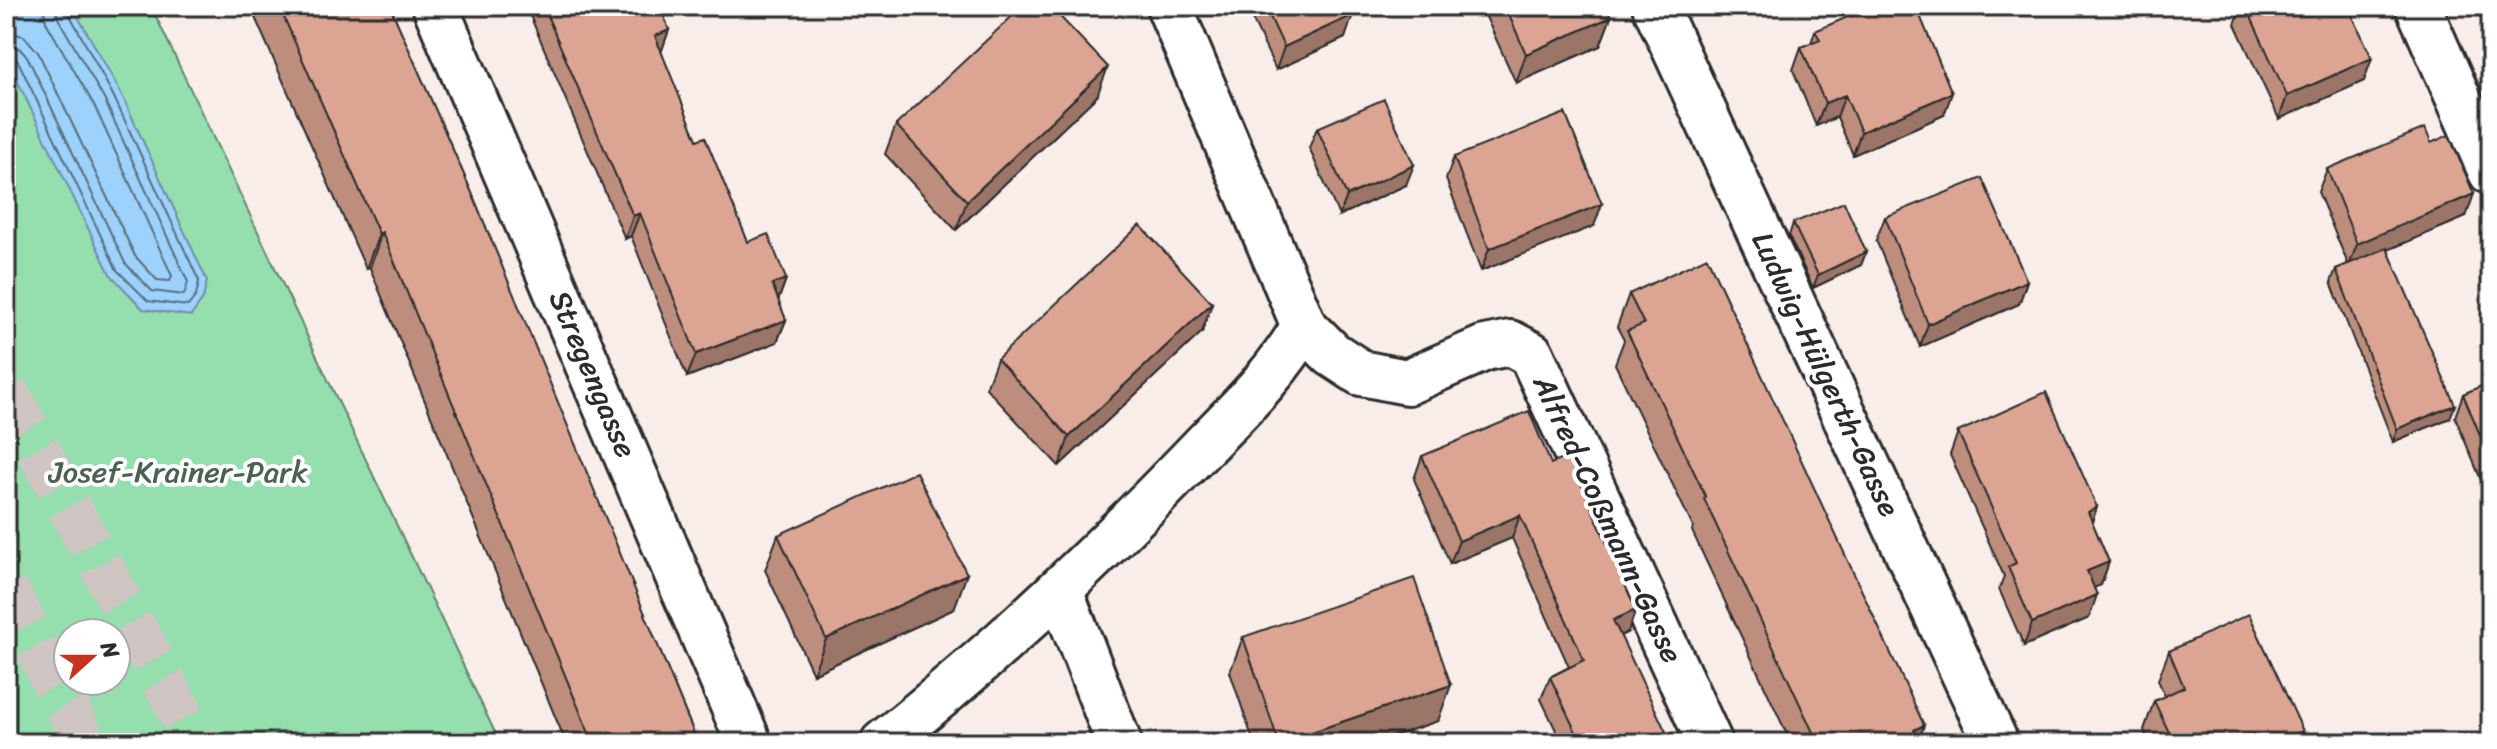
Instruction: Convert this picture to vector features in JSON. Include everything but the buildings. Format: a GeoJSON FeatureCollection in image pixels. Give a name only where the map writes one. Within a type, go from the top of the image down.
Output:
{"type":"FeatureCollection","features":[{"type":"Feature","properties":{"kind":"street","name":"Stregengasse"},"geometry":{"type":"LineString","coordinates":[[435,6],[749,743]]}},
{"type":"Feature","properties":{"kind":"street","name":"Alfred-Coßmann-Gasse"},"geometry":{"type":"LineString","coordinates":[[1169,6],[1240,166],[1304,326],[1332,354],[1361,373],[1407,382],[1485,348],[1510,343],[1531,354],[1710,743]]}},
{"type":"Feature","properties":{"kind":"street","name":"Ludwig-Hülgerth-Gasse"},"geometry":{"type":"LineString","coordinates":[[1655,6],[1996,743]]}},
{"type":"Feature","properties":{"kind":"street"},"geometry":{"type":"LineString","coordinates":[[2418,6],[2491,172]]}},
{"type":"Feature","properties":{"kind":"street"},"geometry":{"type":"LineString","coordinates":[[883,743],[939,699],[1145,508],[1284,362],[1304,326]]}},
{"type":"Feature","properties":{"kind":"street"},"geometry":{"type":"LineString","coordinates":[[1060,590],[1119,743]]}},
{"type":"Feature","properties":{"kind":"green space","name":"Josef-Krainer-Park"},"geometry":{"type":"Polygon","coordinates":[[[6,6],[151,6],[500,743],[6,743],[6,6]]]}},
{"type":"Feature","properties":{"kind":"water"},"geometry":{"type":"Polygon","coordinates":[[[6,6],[72,6],[120,91],[207,281],[203,299],[191,316],[143,309],[110,274],[6,57],[6,6]]]}},
{"type":"Feature","properties":{"kind":"tunnel"},"geometry":{"type":"LineString","coordinates":[[6,390],[197,743]]}},
{"type":"Feature","properties":{"kind":"tunnel"},"geometry":{"type":"LineString","coordinates":[[6,588],[85,743]]}}]}
